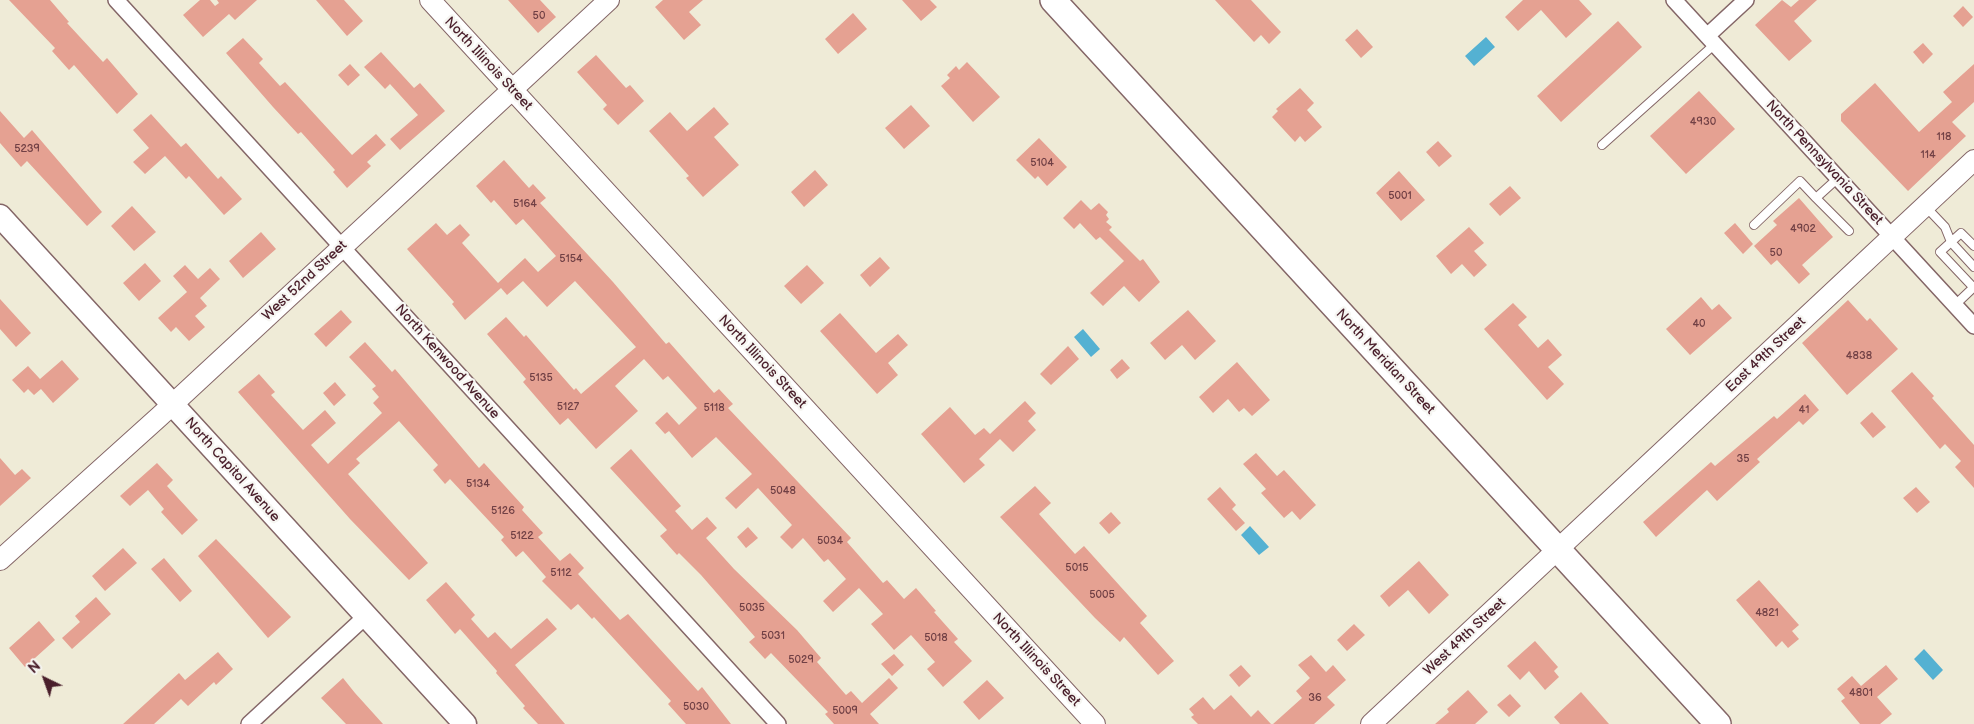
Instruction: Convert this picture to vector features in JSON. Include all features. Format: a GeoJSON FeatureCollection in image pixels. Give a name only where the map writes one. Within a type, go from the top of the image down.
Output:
{"type":"FeatureCollection","features":[{"type":"Feature","properties":{"kind":"main road","name":"North Meridian Street"},"geometry":{"type":"LineString","coordinates":[[1053,0],[1718,724]]}},
{"type":"Feature","properties":{"kind":"main road","name":"North Capitol Avenue"},"geometry":{"type":"LineString","coordinates":[[0,216],[365,617],[465,724]]}},
{"type":"Feature","properties":{"kind":"street","name":"North Kenwood Avenue"},"geometry":{"type":"LineString","coordinates":[[116,0],[778,724]]}},
{"type":"Feature","properties":{"kind":"street","name":"North Illinois Street"},"geometry":{"type":"LineString","coordinates":[[430,0],[1095,724]]}},
{"type":"Feature","properties":{"kind":"street","name":"West 52nd Street"},"geometry":{"type":"LineString","coordinates":[[0,560],[172,404],[609,0]]}},
{"type":"Feature","properties":{"kind":"street","name":"North Pennsylvania Street"},"geometry":{"type":"LineString","coordinates":[[1674,0],[1974,326]]}},
{"type":"Feature","properties":{"kind":"street"},"geometry":{"type":"LineString","coordinates":[[1711,40],[1746,0]]}},
{"type":"Feature","properties":{"kind":"street","name":"East 49th Street"},"geometry":{"type":"LineString","coordinates":[[1558,550],[1974,160]]}},
{"type":"Feature","properties":{"kind":"street","name":"West 49th Street"},"geometry":{"type":"LineString","coordinates":[[1371,724],[1558,550]]}},
{"type":"Feature","properties":{"kind":"street"},"geometry":{"type":"LineString","coordinates":[[249,724],[365,617]]}},
{"type":"Feature","properties":{"kind":"lane"},"geometry":{"type":"LineString","coordinates":[[1602,145],[1711,40]]}},
{"type":"Feature","properties":{"kind":"lane"},"geometry":{"type":"LineString","coordinates":[[1816,198],[1838,178]]}},
{"type":"Feature","properties":{"kind":"lane"},"geometry":{"type":"LineString","coordinates":[[1754,225],[1800,181],[1849,232]]}},
{"type":"Feature","properties":{"kind":"lane"},"geometry":{"type":"LineString","coordinates":[[1925,206],[1944,227],[1951,242],[1974,267]]}},
{"type":"Feature","properties":{"kind":"lane"},"geometry":{"type":"LineString","coordinates":[[1955,305],[1974,287],[1940,252],[1961,233],[1974,246]]}},
{"type":"Feature","properties":{"kind":"water"},"geometry":{"type":"Polygon","coordinates":[[[1486,37],[1495,47],[1474,66],[1465,56],[1486,37]]]}},
{"type":"Feature","properties":{"kind":"water"},"geometry":{"type":"Polygon","coordinates":[[[1083,329],[1100,349],[1091,357],[1074,337],[1083,329]]]}},
{"type":"Feature","properties":{"kind":"water"},"geometry":{"type":"Polygon","coordinates":[[[1250,526],[1269,547],[1259,555],[1241,535],[1250,526]]]}},
{"type":"Feature","properties":{"kind":"water"},"geometry":{"type":"Polygon","coordinates":[[[1924,649],[1943,670],[1933,680],[1914,659],[1924,649]]]}},
{"type":"Feature","properties":{"kind":"building"},"geometry":{"type":"Polygon","coordinates":[[[9,0],[50,0],[69,22],[67,23],[103,62],[107,58],[138,94],[117,114],[74,65],[69,70],[52,51],[55,48],[9,0]]]}},
{"type":"Feature","properties":{"kind":"building"},"geometry":{"type":"Polygon","coordinates":[[[200,0],[210,0],[215,6],[219,3],[217,0],[257,0],[235,20],[229,14],[203,37],[183,15],[200,0]]]}},
{"type":"Feature","properties":{"kind":"building"},"geometry":{"type":"Polygon","coordinates":[[[316,0],[344,0],[363,21],[347,36],[316,0]]]}},
{"type":"Feature","properties":{"kind":"building"},"geometry":{"type":"Polygon","coordinates":[[[508,0],[540,0],[556,17],[538,33],[508,0]]]}},
{"type":"Feature","properties":{"kind":"building"},"geometry":{"type":"Polygon","coordinates":[[[663,0],[703,0],[689,12],[701,25],[684,40],[655,7],[663,0]]]}},
{"type":"Feature","properties":{"kind":"building"},"geometry":{"type":"Polygon","coordinates":[[[902,0],[930,0],[937,7],[921,21],[902,0]]]}},
{"type":"Feature","properties":{"kind":"building"},"geometry":{"type":"Polygon","coordinates":[[[1215,0],[1251,0],[1281,32],[1269,44],[1261,35],[1254,42],[1215,0]]]}},
{"type":"Feature","properties":{"kind":"building"},"geometry":{"type":"Polygon","coordinates":[[[1523,0],[1579,0],[1592,14],[1566,38],[1541,10],[1518,31],[1505,17],[1523,0]]]}},
{"type":"Feature","properties":{"kind":"building"},"geometry":{"type":"Polygon","coordinates":[[[1782,0],[1791,7],[1799,0],[1817,0],[1794,21],[1812,41],[1789,61],[1755,25],[1782,0]]]}},
{"type":"Feature","properties":{"kind":"building"},"geometry":{"type":"Polygon","coordinates":[[[1963,6],[1973,17],[1963,27],[1953,16],[1963,6]]]}},
{"type":"Feature","properties":{"kind":"building"},"geometry":{"type":"Polygon","coordinates":[[[853,13],[867,29],[838,54],[825,39],[853,13]]]}},
{"type":"Feature","properties":{"kind":"building"},"geometry":{"type":"Polygon","coordinates":[[[1618,21],[1642,47],[1561,122],[1537,96],[1618,21]]]}},
{"type":"Feature","properties":{"kind":"building"},"geometry":{"type":"Polygon","coordinates":[[[1357,29],[1373,47],[1361,58],[1345,40],[1357,29]]]}},
{"type":"Feature","properties":{"kind":"building"},"geometry":{"type":"Polygon","coordinates":[[[243,38],[263,59],[259,63],[280,86],[285,82],[352,155],[376,134],[386,145],[367,162],[371,166],[347,188],[333,172],[335,170],[301,132],[298,134],[226,53],[243,38]]]}},
{"type":"Feature","properties":{"kind":"building"},"geometry":{"type":"Polygon","coordinates":[[[1923,43],[1933,54],[1923,64],[1913,52],[1923,43]]]}},
{"type":"Feature","properties":{"kind":"building"},"geometry":{"type":"Polygon","coordinates":[[[381,52],[414,88],[420,83],[445,111],[400,150],[390,139],[418,115],[390,84],[385,89],[364,67],[381,52]]]}},
{"type":"Feature","properties":{"kind":"building"},"geometry":{"type":"Polygon","coordinates":[[[596,55],[626,88],[630,85],[644,101],[618,125],[603,109],[607,105],[577,72],[596,55]]]}},
{"type":"Feature","properties":{"kind":"building"},"geometry":{"type":"Polygon","coordinates":[[[967,62],[1000,97],[973,122],[941,86],[950,78],[947,75],[956,66],[959,70],[967,62]]]}},
{"type":"Feature","properties":{"kind":"building"},"geometry":{"type":"Polygon","coordinates":[[[350,64],[360,75],[348,86],[338,75],[350,64]]]}},
{"type":"Feature","properties":{"kind":"building"},"geometry":{"type":"Polygon","coordinates":[[[1974,64],[1974,102],[1952,122],[1966,136],[1908,191],[1841,121],[1841,114],[1875,83],[1919,132],[1952,102],[1943,92],[1974,64]]]}},
{"type":"Feature","properties":{"kind":"building"},"geometry":{"type":"Polygon","coordinates":[[[1300,88],[1314,103],[1307,110],[1322,127],[1305,142],[1300,136],[1295,142],[1272,117],[1278,111],[1276,109],[1300,88]]]}},
{"type":"Feature","properties":{"kind":"building"},"geometry":{"type":"Polygon","coordinates":[[[1699,91],[1735,129],[1686,174],[1650,136],[1699,91]]]}},
{"type":"Feature","properties":{"kind":"building"},"geometry":{"type":"Polygon","coordinates":[[[911,105],[930,126],[904,149],[885,128],[911,105]]]}},
{"type":"Feature","properties":{"kind":"building"},"geometry":{"type":"Polygon","coordinates":[[[714,107],[729,124],[714,137],[739,165],[703,197],[686,178],[689,176],[649,131],[670,112],[687,131],[714,107]]]}},
{"type":"Feature","properties":{"kind":"building"},"geometry":{"type":"Polygon","coordinates":[[[0,111],[24,138],[32,130],[102,212],[87,226],[27,161],[21,167],[0,143],[0,111]]]}},
{"type":"Feature","properties":{"kind":"building"},"geometry":{"type":"Polygon","coordinates":[[[151,114],[181,147],[186,143],[218,179],[221,176],[242,199],[224,215],[189,176],[186,179],[165,156],[145,174],[133,162],[149,148],[133,130],[151,114]]]}},
{"type":"Feature","properties":{"kind":"building"},"geometry":{"type":"Polygon","coordinates":[[[1039,138],[1067,167],[1047,186],[1038,176],[1035,179],[1016,160],[1039,138]]]}},
{"type":"Feature","properties":{"kind":"building"},"geometry":{"type":"Polygon","coordinates":[[[1438,141],[1452,156],[1439,167],[1426,152],[1438,141]]]}},
{"type":"Feature","properties":{"kind":"building"},"geometry":{"type":"Polygon","coordinates":[[[504,160],[529,188],[533,184],[546,198],[540,203],[613,282],[666,344],[669,342],[714,393],[719,389],[733,404],[728,408],[851,538],[847,542],[883,583],[887,580],[904,599],[916,588],[936,611],[934,612],[958,639],[954,642],[972,661],[943,687],[927,669],[935,662],[911,635],[894,650],[871,624],[883,614],[859,588],[833,612],[823,601],[846,579],[828,559],[824,562],[803,538],[792,549],[780,537],[792,525],[758,488],[736,509],[725,498],[752,474],[716,437],[692,458],[669,431],[665,434],[655,423],[667,412],[679,425],[697,408],[668,376],[663,380],[644,359],[615,386],[638,411],[596,449],[568,418],[560,425],[523,382],[526,379],[487,334],[506,317],[524,337],[526,335],[574,390],[576,388],[581,394],[636,347],[575,281],[547,307],[523,281],[507,295],[501,288],[465,320],[452,304],[454,302],[407,249],[436,223],[447,235],[460,224],[470,235],[462,243],[498,283],[525,258],[538,272],[556,256],[523,219],[516,225],[494,200],[491,203],[476,186],[504,160]]]}},
{"type":"Feature","properties":{"kind":"building"},"geometry":{"type":"Polygon","coordinates":[[[815,170],[828,185],[804,207],[791,192],[815,170]]]}},
{"type":"Feature","properties":{"kind":"building"},"geometry":{"type":"Polygon","coordinates":[[[1399,171],[1425,200],[1401,221],[1376,193],[1399,171]]]}},
{"type":"Feature","properties":{"kind":"building"},"geometry":{"type":"Polygon","coordinates":[[[1510,186],[1521,198],[1500,216],[1489,204],[1510,186]]]}},
{"type":"Feature","properties":{"kind":"building"},"geometry":{"type":"Polygon","coordinates":[[[1799,198],[1833,237],[1802,265],[1810,274],[1799,284],[1777,260],[1771,265],[1754,246],[1777,225],[1773,221],[1799,198]]]}},
{"type":"Feature","properties":{"kind":"building"},"geometry":{"type":"Polygon","coordinates":[[[1081,200],[1091,210],[1099,203],[1108,212],[1106,215],[1109,219],[1106,222],[1112,227],[1109,230],[1140,261],[1143,259],[1160,282],[1139,302],[1124,286],[1103,306],[1090,293],[1124,261],[1100,237],[1096,240],[1080,223],[1074,229],[1063,218],[1081,200]]]}},
{"type":"Feature","properties":{"kind":"building"},"geometry":{"type":"Polygon","coordinates":[[[132,206],[156,232],[134,251],[111,226],[132,206]]]}},
{"type":"Feature","properties":{"kind":"building"},"geometry":{"type":"Polygon","coordinates":[[[1735,223],[1753,244],[1743,254],[1724,233],[1735,223]]]}},
{"type":"Feature","properties":{"kind":"building"},"geometry":{"type":"Polygon","coordinates":[[[1469,227],[1484,243],[1474,251],[1487,265],[1474,277],[1462,264],[1451,274],[1436,256],[1469,227]]]}},
{"type":"Feature","properties":{"kind":"building"},"geometry":{"type":"Polygon","coordinates":[[[261,232],[276,249],[243,278],[229,261],[261,232]]]}},
{"type":"Feature","properties":{"kind":"building"},"geometry":{"type":"Polygon","coordinates":[[[880,257],[890,268],[870,287],[860,275],[880,257]]]}},
{"type":"Feature","properties":{"kind":"building"},"geometry":{"type":"Polygon","coordinates":[[[145,263],[161,281],[139,301],[123,283],[145,263]]]}},
{"type":"Feature","properties":{"kind":"building"},"geometry":{"type":"Polygon","coordinates":[[[185,265],[198,279],[210,268],[220,279],[200,298],[207,306],[195,316],[205,327],[189,341],[176,327],[171,332],[158,318],[187,292],[173,276],[185,265]]]}},
{"type":"Feature","properties":{"kind":"building"},"geometry":{"type":"Polygon","coordinates":[[[807,265],[824,283],[801,304],[784,286],[807,265]]]}},
{"type":"Feature","properties":{"kind":"building"},"geometry":{"type":"Polygon","coordinates":[[[1701,297],[1712,310],[1719,304],[1732,318],[1690,355],[1666,329],[1701,297]]]}},
{"type":"Feature","properties":{"kind":"building"},"geometry":{"type":"Polygon","coordinates":[[[0,299],[31,333],[16,347],[0,329],[0,299]]]}},
{"type":"Feature","properties":{"kind":"building"},"geometry":{"type":"Polygon","coordinates":[[[1848,300],[1867,321],[1870,318],[1898,349],[1847,395],[1802,343],[1848,300]]]}},
{"type":"Feature","properties":{"kind":"building"},"geometry":{"type":"Polygon","coordinates":[[[1513,303],[1527,317],[1518,325],[1538,348],[1548,339],[1562,355],[1548,367],[1564,384],[1547,400],[1484,329],[1513,303]]]}},
{"type":"Feature","properties":{"kind":"building"},"geometry":{"type":"Polygon","coordinates":[[[341,310],[352,322],[326,347],[314,334],[341,310]]]}},
{"type":"Feature","properties":{"kind":"building"},"geometry":{"type":"Polygon","coordinates":[[[1188,310],[1216,341],[1195,360],[1182,345],[1165,360],[1150,343],[1188,310]]]}},
{"type":"Feature","properties":{"kind":"building"},"geometry":{"type":"Polygon","coordinates":[[[840,313],[876,353],[898,334],[908,345],[888,363],[898,375],[877,394],[820,331],[840,313]]]}},
{"type":"Feature","properties":{"kind":"building"},"geometry":{"type":"Polygon","coordinates":[[[365,342],[392,372],[395,369],[479,468],[484,463],[524,507],[522,510],[543,533],[538,537],[560,561],[570,553],[584,568],[578,574],[620,620],[628,614],[698,691],[702,687],[731,724],[686,724],[668,704],[671,701],[594,617],[592,619],[578,604],[571,610],[542,581],[546,577],[523,551],[516,557],[501,540],[504,537],[450,479],[445,484],[433,470],[438,465],[399,421],[356,459],[360,463],[348,474],[428,563],[409,580],[350,519],[238,392],[259,374],[275,392],[271,395],[303,430],[325,410],[336,423],[311,445],[328,464],[382,413],[373,403],[379,397],[372,389],[376,386],[349,357],[365,342]]]}},
{"type":"Feature","properties":{"kind":"building"},"geometry":{"type":"Polygon","coordinates":[[[1068,346],[1079,359],[1051,385],[1040,374],[1068,346]]]}},
{"type":"Feature","properties":{"kind":"building"},"geometry":{"type":"Polygon","coordinates":[[[1122,359],[1130,368],[1117,379],[1110,370],[1122,359]]]}},
{"type":"Feature","properties":{"kind":"building"},"geometry":{"type":"Polygon","coordinates":[[[62,360],[79,379],[53,403],[41,389],[34,395],[28,389],[24,393],[12,380],[28,366],[40,379],[62,360]]]}},
{"type":"Feature","properties":{"kind":"building"},"geometry":{"type":"Polygon","coordinates":[[[1237,362],[1270,400],[1252,416],[1244,408],[1239,412],[1228,399],[1213,413],[1199,397],[1237,362]]]}},
{"type":"Feature","properties":{"kind":"building"},"geometry":{"type":"Polygon","coordinates":[[[1912,372],[1934,396],[1932,398],[1974,445],[1974,488],[1955,467],[1961,461],[1945,444],[1940,449],[1891,391],[1912,372]]]}},
{"type":"Feature","properties":{"kind":"building"},"geometry":{"type":"Polygon","coordinates":[[[335,382],[346,395],[334,406],[323,393],[335,382]]]}},
{"type":"Feature","properties":{"kind":"building"},"geometry":{"type":"Polygon","coordinates":[[[1805,394],[1819,410],[1803,425],[1799,421],[1757,459],[1760,462],[1717,501],[1707,490],[1656,537],[1643,522],[1711,462],[1715,466],[1774,416],[1777,419],[1805,394]]]}},
{"type":"Feature","properties":{"kind":"building"},"geometry":{"type":"Polygon","coordinates":[[[1025,401],[1036,413],[1028,421],[1036,430],[1013,452],[1000,439],[979,459],[985,465],[964,483],[921,434],[950,407],[975,435],[984,428],[990,434],[1025,401]]]}},
{"type":"Feature","properties":{"kind":"building"},"geometry":{"type":"Polygon","coordinates":[[[1872,412],[1886,427],[1873,438],[1860,423],[1872,412]]]}},
{"type":"Feature","properties":{"kind":"building"},"geometry":{"type":"Polygon","coordinates":[[[631,449],[681,506],[675,511],[692,530],[707,517],[717,528],[706,538],[734,569],[797,630],[821,658],[817,662],[846,695],[851,691],[862,703],[889,678],[898,688],[870,714],[879,724],[834,724],[825,714],[828,712],[771,653],[765,659],[749,642],[755,637],[701,575],[679,553],[677,555],[660,536],[667,530],[610,468],[631,449]]]}},
{"type":"Feature","properties":{"kind":"building"},"geometry":{"type":"Polygon","coordinates":[[[1256,453],[1277,476],[1284,470],[1316,505],[1300,520],[1292,511],[1284,518],[1261,493],[1266,489],[1243,464],[1256,453]]]}},
{"type":"Feature","properties":{"kind":"building"},"geometry":{"type":"Polygon","coordinates":[[[0,458],[15,475],[22,469],[31,478],[0,506],[0,458]]]}},
{"type":"Feature","properties":{"kind":"building"},"geometry":{"type":"Polygon","coordinates":[[[157,463],[173,480],[167,486],[198,520],[182,535],[161,512],[164,509],[148,490],[130,506],[120,496],[157,463]]]}},
{"type":"Feature","properties":{"kind":"building"},"geometry":{"type":"Polygon","coordinates":[[[1035,486],[1051,503],[1039,514],[1075,554],[1084,546],[1147,616],[1140,623],[1174,661],[1158,675],[1124,637],[1120,642],[1095,618],[1000,517],[1035,486]]]}},
{"type":"Feature","properties":{"kind":"building"},"geometry":{"type":"Polygon","coordinates":[[[1220,487],[1236,505],[1232,509],[1245,523],[1236,531],[1207,499],[1220,487]]]}},
{"type":"Feature","properties":{"kind":"building"},"geometry":{"type":"Polygon","coordinates":[[[1916,487],[1930,502],[1917,513],[1903,498],[1916,487]]]}},
{"type":"Feature","properties":{"kind":"building"},"geometry":{"type":"Polygon","coordinates":[[[1111,512],[1121,523],[1109,534],[1099,523],[1111,512]]]}},
{"type":"Feature","properties":{"kind":"building"},"geometry":{"type":"Polygon","coordinates":[[[748,527],[758,538],[746,548],[737,537],[748,527]]]}},
{"type":"Feature","properties":{"kind":"building"},"geometry":{"type":"Polygon","coordinates":[[[216,539],[291,617],[268,638],[198,556],[216,539]]]}},
{"type":"Feature","properties":{"kind":"building"},"geometry":{"type":"Polygon","coordinates":[[[123,548],[137,563],[105,591],[92,576],[123,548]]]}},
{"type":"Feature","properties":{"kind":"building"},"geometry":{"type":"Polygon","coordinates":[[[164,558],[192,591],[180,602],[151,569],[164,558]]]}},
{"type":"Feature","properties":{"kind":"building"},"geometry":{"type":"Polygon","coordinates":[[[1419,561],[1449,595],[1429,614],[1408,590],[1389,607],[1380,596],[1419,561]]]}},
{"type":"Feature","properties":{"kind":"building"},"geometry":{"type":"Polygon","coordinates":[[[1759,580],[1799,625],[1792,631],[1799,639],[1788,648],[1782,641],[1776,647],[1736,600],[1759,580]]]}},
{"type":"Feature","properties":{"kind":"building"},"geometry":{"type":"Polygon","coordinates":[[[446,582],[475,615],[471,619],[488,638],[495,632],[511,649],[547,618],[557,629],[515,665],[565,724],[538,724],[523,708],[525,706],[496,673],[497,671],[460,629],[455,634],[426,600],[446,582]]]}},
{"type":"Feature","properties":{"kind":"building"},"geometry":{"type":"Polygon","coordinates":[[[96,597],[111,614],[72,649],[62,638],[80,622],[75,616],[96,597]]]}},
{"type":"Feature","properties":{"kind":"building"},"geometry":{"type":"Polygon","coordinates":[[[39,621],[55,640],[25,667],[9,648],[39,621]]]}},
{"type":"Feature","properties":{"kind":"building"},"geometry":{"type":"Polygon","coordinates":[[[1354,624],[1365,635],[1347,651],[1337,640],[1354,624]]]}},
{"type":"Feature","properties":{"kind":"building"},"geometry":{"type":"Polygon","coordinates":[[[1535,641],[1558,667],[1554,671],[1559,677],[1545,690],[1529,671],[1520,680],[1507,666],[1535,641]]]}},
{"type":"Feature","properties":{"kind":"building"},"geometry":{"type":"Polygon","coordinates":[[[218,652],[233,669],[216,685],[214,682],[188,706],[181,699],[154,724],[123,724],[179,673],[185,680],[218,652]]]}},
{"type":"Feature","properties":{"kind":"building"},"geometry":{"type":"Polygon","coordinates":[[[894,654],[904,665],[892,676],[881,664],[894,654]]]}},
{"type":"Feature","properties":{"kind":"building"},"geometry":{"type":"Polygon","coordinates":[[[1311,655],[1326,672],[1333,665],[1346,680],[1327,697],[1335,705],[1314,724],[1273,724],[1302,698],[1296,691],[1310,678],[1298,665],[1311,655]]]}},
{"type":"Feature","properties":{"kind":"building"},"geometry":{"type":"Polygon","coordinates":[[[1241,665],[1251,676],[1239,687],[1229,675],[1241,665]]]}},
{"type":"Feature","properties":{"kind":"building"},"geometry":{"type":"Polygon","coordinates":[[[1886,665],[1898,679],[1877,697],[1892,714],[1880,724],[1860,724],[1841,701],[1845,698],[1837,689],[1852,676],[1861,686],[1886,665]]]}},
{"type":"Feature","properties":{"kind":"building"},"geometry":{"type":"Polygon","coordinates":[[[343,678],[383,724],[346,724],[321,698],[343,678]]]}},
{"type":"Feature","properties":{"kind":"building"},"geometry":{"type":"Polygon","coordinates":[[[987,680],[1004,698],[979,720],[963,702],[987,680]]]}},
{"type":"Feature","properties":{"kind":"building"},"geometry":{"type":"Polygon","coordinates":[[[1468,690],[1488,712],[1475,724],[1435,724],[1449,712],[1447,709],[1468,690]]]}},
{"type":"Feature","properties":{"kind":"building"},"geometry":{"type":"Polygon","coordinates":[[[1581,692],[1609,724],[1560,724],[1554,717],[1581,692]]]}},
{"type":"Feature","properties":{"kind":"building"},"geometry":{"type":"Polygon","coordinates":[[[1510,694],[1521,706],[1509,717],[1497,705],[1510,694]]]}},
{"type":"Feature","properties":{"kind":"building"},"geometry":{"type":"Polygon","coordinates":[[[1231,695],[1251,717],[1258,710],[1271,724],[1198,724],[1191,717],[1194,715],[1189,709],[1203,697],[1214,710],[1231,695]]]}}]}
